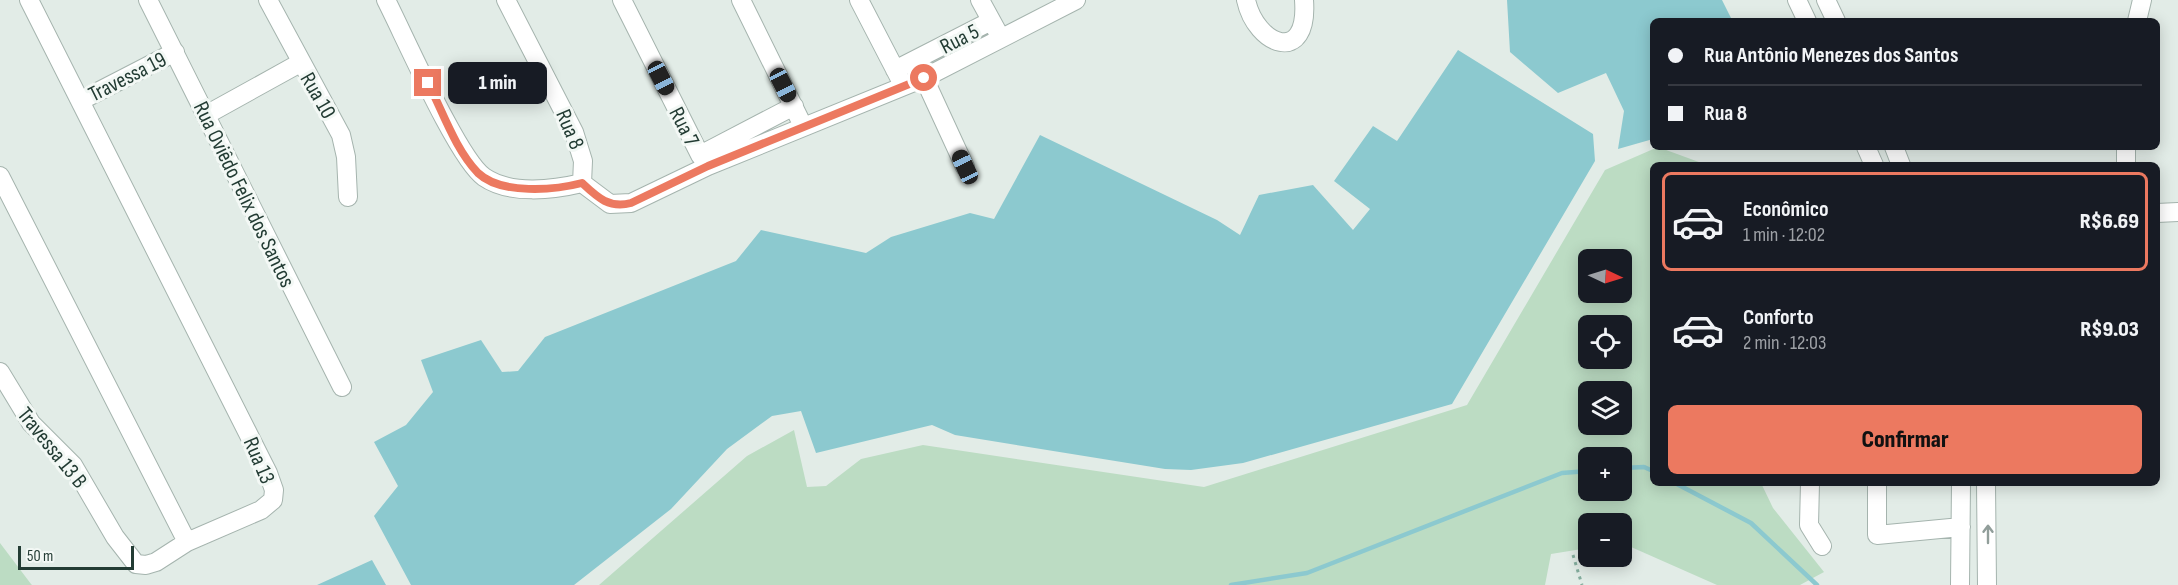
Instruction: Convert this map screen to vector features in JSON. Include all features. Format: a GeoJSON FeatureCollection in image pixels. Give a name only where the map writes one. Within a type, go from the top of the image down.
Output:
{"type":"FeatureCollection","features":[{"type":"Feature","properties":{"kind":"street","name":"Rua 13"},"geometry":{"type":"LineString","coordinates":[[30,0],[273,485],[274,498],[268,505],[187,542]]}},
{"type":"Feature","properties":{"kind":"street","name":"Rua Oviêdo Felix dos Santos"},"geometry":{"type":"LineString","coordinates":[[148,0],[342,387]]}},
{"type":"Feature","properties":{"kind":"street","name":"Rua 10"},"geometry":{"type":"LineString","coordinates":[[268,0],[300,63],[341,135],[346,157],[348,197]]}},
{"type":"Feature","properties":{"kind":"street","name":"Rua 8"},"geometry":{"type":"LineString","coordinates":[[386,0],[459,145],[477,171],[495,182],[525,188],[556,188],[582,183],[584,161],[574,132],[506,0]]}},
{"type":"Feature","properties":{"kind":"street","name":"Rua 7"},"geometry":{"type":"LineString","coordinates":[[622,0],[704,161],[794,106]]}},
{"type":"Feature","properties":{"kind":"street"},"geometry":{"type":"LineString","coordinates":[[741,0],[803,126]]}},
{"type":"Feature","properties":{"kind":"street"},"geometry":{"type":"LineString","coordinates":[[859,0],[904,87]]}},
{"type":"Feature","properties":{"kind":"street","name":"Rua 5"},"geometry":{"type":"LineString","coordinates":[[980,0],[1001,38]]}},
{"type":"Feature","properties":{"kind":"street"},"geometry":{"type":"LineString","coordinates":[[582,183],[607,202],[623,205],[704,161],[803,126],[924,78],[1076,0]]}},
{"type":"Feature","properties":{"kind":"street"},"geometry":{"type":"LineString","coordinates":[[1246,0],[1251,15],[1263,30],[1275,42],[1283,44],[1293,42],[1301,32],[1304,0]]}},
{"type":"Feature","properties":{"kind":"street"},"geometry":{"type":"LineString","coordinates":[[1797,0],[1806,18]]}},
{"type":"Feature","properties":{"kind":"street"},"geometry":{"type":"LineString","coordinates":[[1826,0],[1835,18]]}},
{"type":"Feature","properties":{"kind":"street"},"geometry":{"type":"LineString","coordinates":[[2138,18],[2142,0]]}},
{"type":"Feature","properties":{"kind":"street","name":"Rua 5"},"geometry":{"type":"LineString","coordinates":[[895,70],[991,21]]}},
{"type":"Feature","properties":{"kind":"street","name":"Travessa 19"},"geometry":{"type":"LineString","coordinates":[[80,101],[175,52]]}},
{"type":"Feature","properties":{"kind":"street"},"geometry":{"type":"LineString","coordinates":[[206,115],[300,63]]}},
{"type":"Feature","properties":{"kind":"street"},"geometry":{"type":"LineString","coordinates":[[924,78],[965,167]]}},
{"type":"Feature","properties":{"kind":"street"},"geometry":{"type":"LineString","coordinates":[[0,176],[187,542]]}},
{"type":"Feature","properties":{"kind":"street"},"geometry":{"type":"LineString","coordinates":[[2160,213],[2178,212]]}},
{"type":"Feature","properties":{"kind":"street","name":"Travessa 13 B"},"geometry":{"type":"LineString","coordinates":[[0,372],[31,423],[67,457],[80,475],[115,537],[132,561],[139,565],[151,563],[187,542]]}},
{"type":"Feature","properties":{"kind":"street"},"geometry":{"type":"LineString","coordinates":[[1810,486],[1809,525],[1822,546]]}},
{"type":"Feature","properties":{"kind":"street"},"geometry":{"type":"LineString","coordinates":[[1877,486],[1878,535],[1961,527]]}},
{"type":"Feature","properties":{"kind":"street"},"geometry":{"type":"LineString","coordinates":[[1960,585],[1961,486]]}},
{"type":"Feature","properties":{"kind":"street"},"geometry":{"type":"LineString","coordinates":[[1986,486],[1987,585]]}},
{"type":"Feature","properties":{"kind":"path"},"geometry":{"type":"LineString","coordinates":[[1574,555],[1582,585]]}},
{"type":"Feature","properties":{"kind":"green space"},"geometry":{"type":"Polygon","coordinates":[[[1651,150],[1666,150],[1699,162],[1650,162],[1650,486],[1762,486],[1773,508],[1824,572],[1800,585],[1717,585],[1632,547],[1632,513],[1578,513],[1578,550],[1551,554],[1545,585],[599,585],[747,456],[794,430],[807,487],[826,486],[861,459],[923,445],[1204,487],[1467,405],[1605,170],[1651,150]]]}},
{"type":"Feature","properties":{"kind":"green space"},"geometry":{"type":"Polygon","coordinates":[[[0,543],[31,584],[32,585],[0,585],[0,543]]]}},
{"type":"Feature","properties":{"kind":"water"},"geometry":{"type":"Polygon","coordinates":[[[1507,0],[1722,0],[1731,18],[1650,18],[1650,140],[1618,149],[1624,111],[1606,73],[1558,93],[1510,52],[1507,0]]]}},
{"type":"Feature","properties":{"kind":"water"},"geometry":{"type":"Polygon","coordinates":[[[1458,50],[1593,134],[1595,161],[1452,404],[1243,463],[1191,470],[1165,469],[955,435],[932,425],[816,453],[801,411],[772,416],[727,449],[671,509],[574,585],[411,585],[374,516],[398,486],[374,442],[406,425],[433,392],[421,360],[481,340],[502,372],[518,371],[545,337],[736,261],[761,230],[866,253],[891,237],[970,213],[994,219],[1040,135],[1217,220],[1240,235],[1259,195],[1313,185],[1353,230],[1370,209],[1334,181],[1373,126],[1397,141],[1458,50]]]}},
{"type":"Feature","properties":{"kind":"water"},"geometry":{"type":"Polygon","coordinates":[[[372,560],[386,585],[317,585],[372,560]]]}},
{"type":"Feature","properties":{"kind":"waterway"},"geometry":{"type":"LineString","coordinates":[[1632,468],[1644,467],[1650,470]]}},
{"type":"Feature","properties":{"kind":"waterway"},"geometry":{"type":"LineString","coordinates":[[1231,585],[1307,573],[1562,473],[1578,472]]}},
{"type":"Feature","properties":{"kind":"waterway"},"geometry":{"type":"LineString","coordinates":[[1681,486],[1751,523],[1817,585]]}},
{"type":"Feature","properties":{"kind":"route"},"geometry":{"type":"LineString","coordinates":[[428,83],[459,145],[482,176],[495,182],[536,189],[567,187],[582,183],[602,200],[618,206],[631,203],[708,166],[803,126],[924,78]]}}]}
